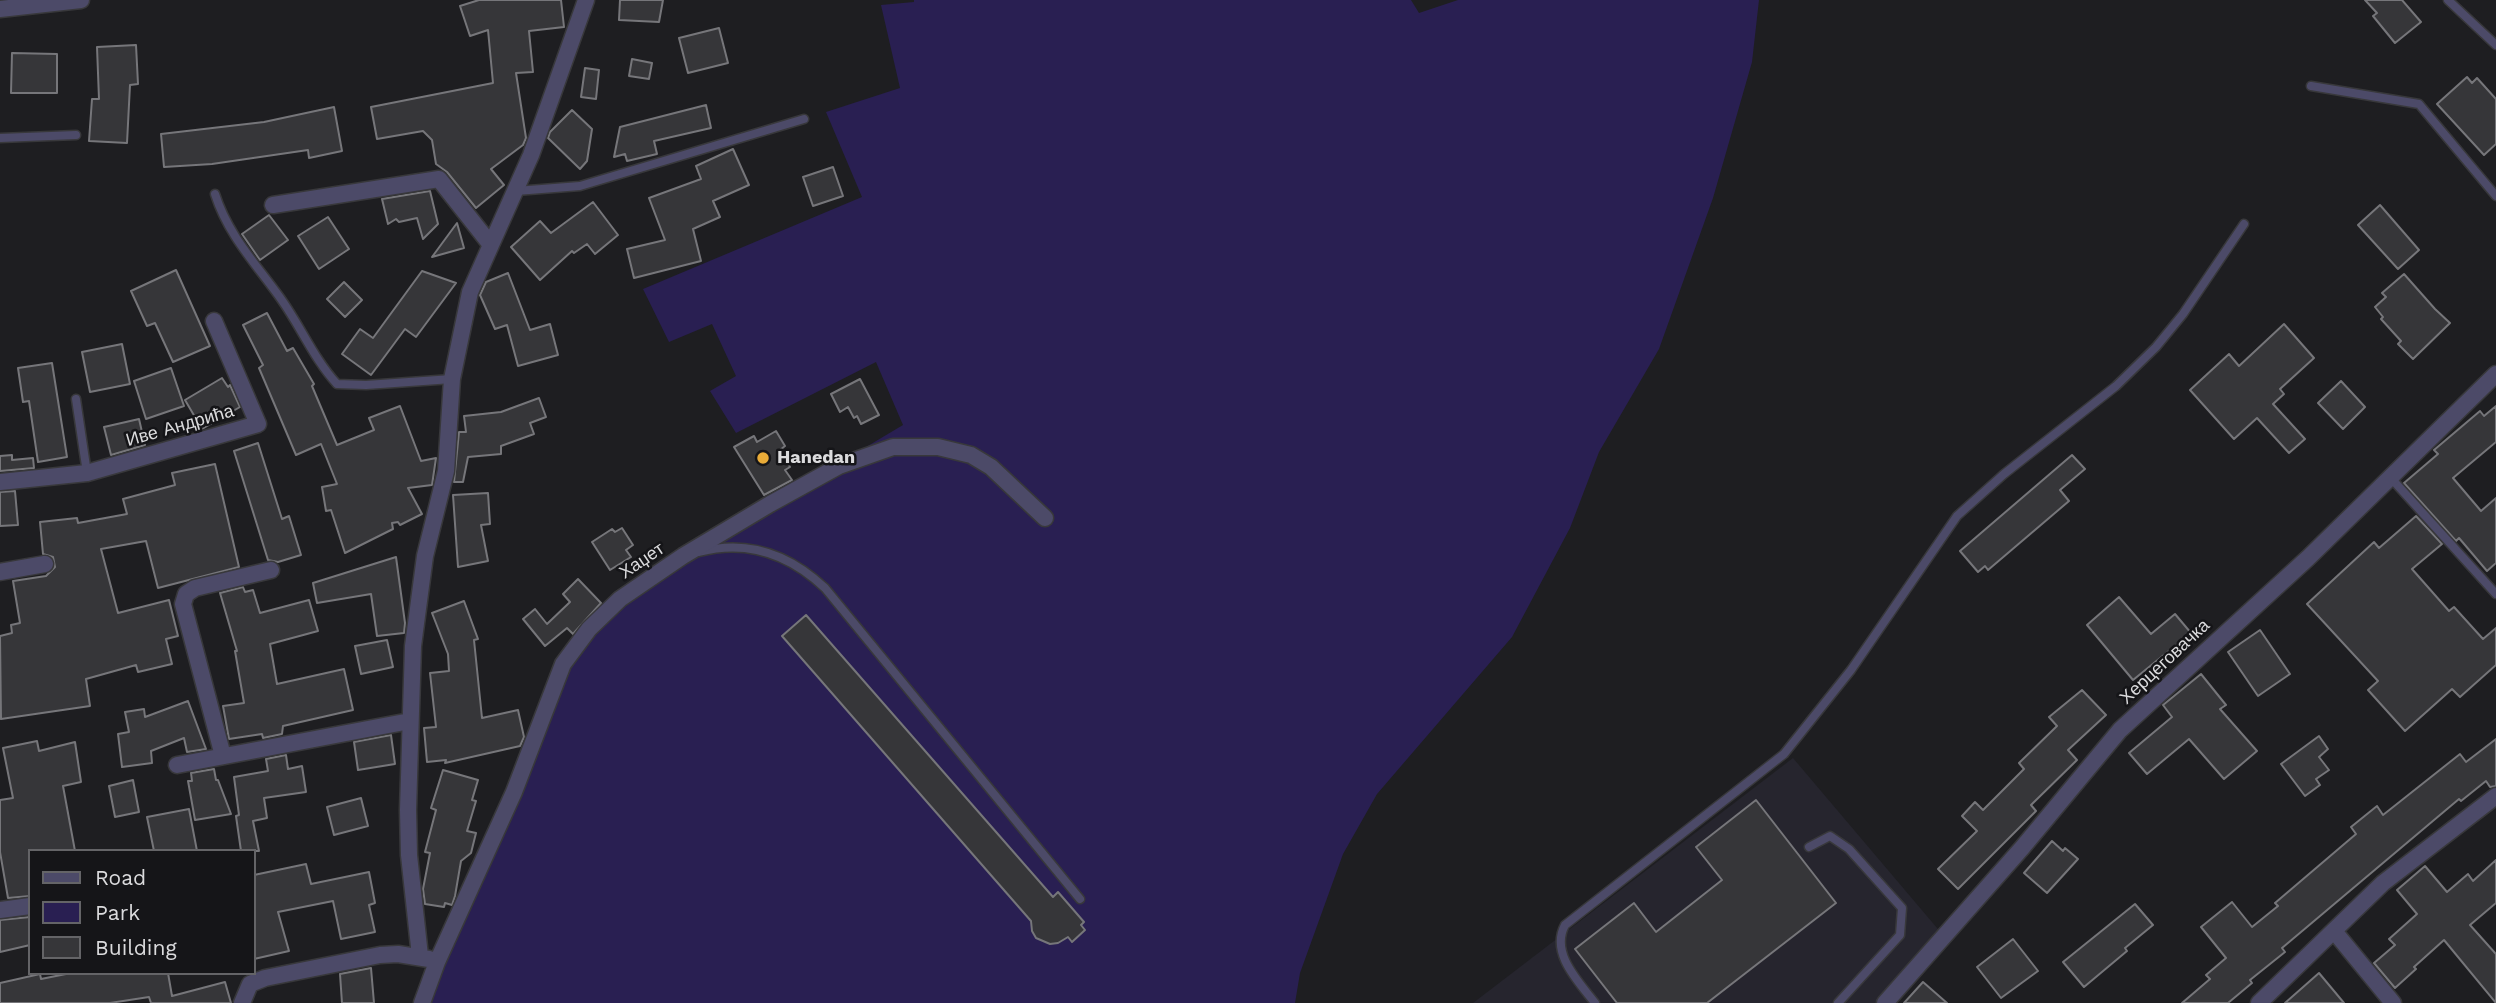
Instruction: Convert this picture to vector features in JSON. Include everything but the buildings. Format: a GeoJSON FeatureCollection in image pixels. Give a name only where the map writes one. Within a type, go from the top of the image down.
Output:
{"type":"FeatureCollection","features":[{"type":"Feature","properties":{"kind":"street"},"geometry":{"type":"LineString","coordinates":[[0,9],[81,0]]}},
{"type":"Feature","properties":{"kind":"street"},"geometry":{"type":"LineString","coordinates":[[421,956],[410,855],[410,721],[417,601],[446,471],[452,379],[470,292],[531,155],[586,0]]}},
{"type":"Feature","properties":{"kind":"street"},"geometry":{"type":"LineString","coordinates":[[273,205],[439,179],[491,245]]}},
{"type":"Feature","properties":{"kind":"street","name":"Иве Андрића"},"geometry":{"type":"LineString","coordinates":[[0,482],[87,473],[258,424],[214,321]]}},
{"type":"Feature","properties":{"kind":"street","name":"Херцеговачка"},"geometry":{"type":"LineString","coordinates":[[1885,1003],[2022,848],[2120,730],[2308,558],[2496,374]]}},
{"type":"Feature","properties":{"kind":"street","name":"Хаџет"},"geometry":{"type":"LineString","coordinates":[[422,1003],[437,962],[514,792],[563,664],[589,629],[620,599],[683,556],[839,466],[892,446],[937,447],[971,456],[991,467],[1045,518]]}},
{"type":"Feature","properties":{"kind":"street"},"geometry":{"type":"LineString","coordinates":[[0,572],[45,564]]}},
{"type":"Feature","properties":{"kind":"street"},"geometry":{"type":"LineString","coordinates":[[223,756],[183,604],[186,594],[195,588],[271,570]]}},
{"type":"Feature","properties":{"kind":"street"},"geometry":{"type":"LineString","coordinates":[[177,765],[410,721]]}},
{"type":"Feature","properties":{"kind":"street"},"geometry":{"type":"LineString","coordinates":[[2259,1003],[2384,883],[2496,796]]}},
{"type":"Feature","properties":{"kind":"street"},"geometry":{"type":"LineString","coordinates":[[0,910],[28,906]]}},
{"type":"Feature","properties":{"kind":"street"},"geometry":{"type":"LineString","coordinates":[[2334,931],[2393,1003]]}},
{"type":"Feature","properties":{"kind":"street"},"geometry":{"type":"LineString","coordinates":[[242,1003],[250,984],[265,978],[380,955],[421,956],[437,962]]}},
{"type":"Feature","properties":{"kind":"lane"},"geometry":{"type":"LineString","coordinates":[[2448,0],[2496,45]]}},
{"type":"Feature","properties":{"kind":"lane"},"geometry":{"type":"LineString","coordinates":[[2311,86],[2419,104],[2496,196]]}},
{"type":"Feature","properties":{"kind":"lane"},"geometry":{"type":"LineString","coordinates":[[515,191],[580,186],[804,119]]}},
{"type":"Feature","properties":{"kind":"lane"},"geometry":{"type":"LineString","coordinates":[[0,138],[76,135]]}},
{"type":"Feature","properties":{"kind":"lane"},"geometry":{"type":"LineString","coordinates":[[215,194],[221,214],[238,243],[282,300],[322,368],[337,384],[366,386],[452,379]]}},
{"type":"Feature","properties":{"kind":"lane"},"geometry":{"type":"LineString","coordinates":[[1595,1003],[1576,979],[1560,950],[1559,936],[1565,925],[1784,754],[1851,670],[1957,516],[2004,474],[2116,386],[2156,347],[2183,314],[2244,223]]}},
{"type":"Feature","properties":{"kind":"lane"},"geometry":{"type":"LineString","coordinates":[[76,399],[87,473]]}},
{"type":"Feature","properties":{"kind":"lane"},"geometry":{"type":"LineString","coordinates":[[2390,477],[2496,594]]}},
{"type":"Feature","properties":{"kind":"lane"},"geometry":{"type":"LineString","coordinates":[[683,556],[722,548],[754,549],[789,560],[809,573],[834,598],[1080,899]]}},
{"type":"Feature","properties":{"kind":"lane"},"geometry":{"type":"LineString","coordinates":[[1809,847],[1830,836],[1849,849],[1902,908],[1900,935],[1838,1003]]}},
{"type":"Feature","properties":{"kind":"shaded area"},"geometry":{"type":"Polygon","coordinates":[[[1793,758],[1943,935],[1885,1003],[1473,1003],[1793,758]]]}},
{"type":"Feature","properties":{"kind":"green space"},"geometry":{"type":"Polygon","coordinates":[[[914,0],[1411,0],[1419,13],[1458,0],[1759,0],[1752,62],[1713,198],[1659,349],[1599,452],[1570,528],[1512,637],[1377,794],[1343,854],[1300,973],[1295,1003],[422,1003],[563,664],[589,629],[683,556],[903,425],[876,362],[736,433],[710,391],[736,376],[712,324],[669,342],[643,289],[862,197],[826,112],[900,88],[881,5],[914,0]]]}},
{"type":"Feature","properties":{"kind":"place","name":"Hanedan"},"geometry":{"type":"Point","coordinates":[763,458]}}]}
